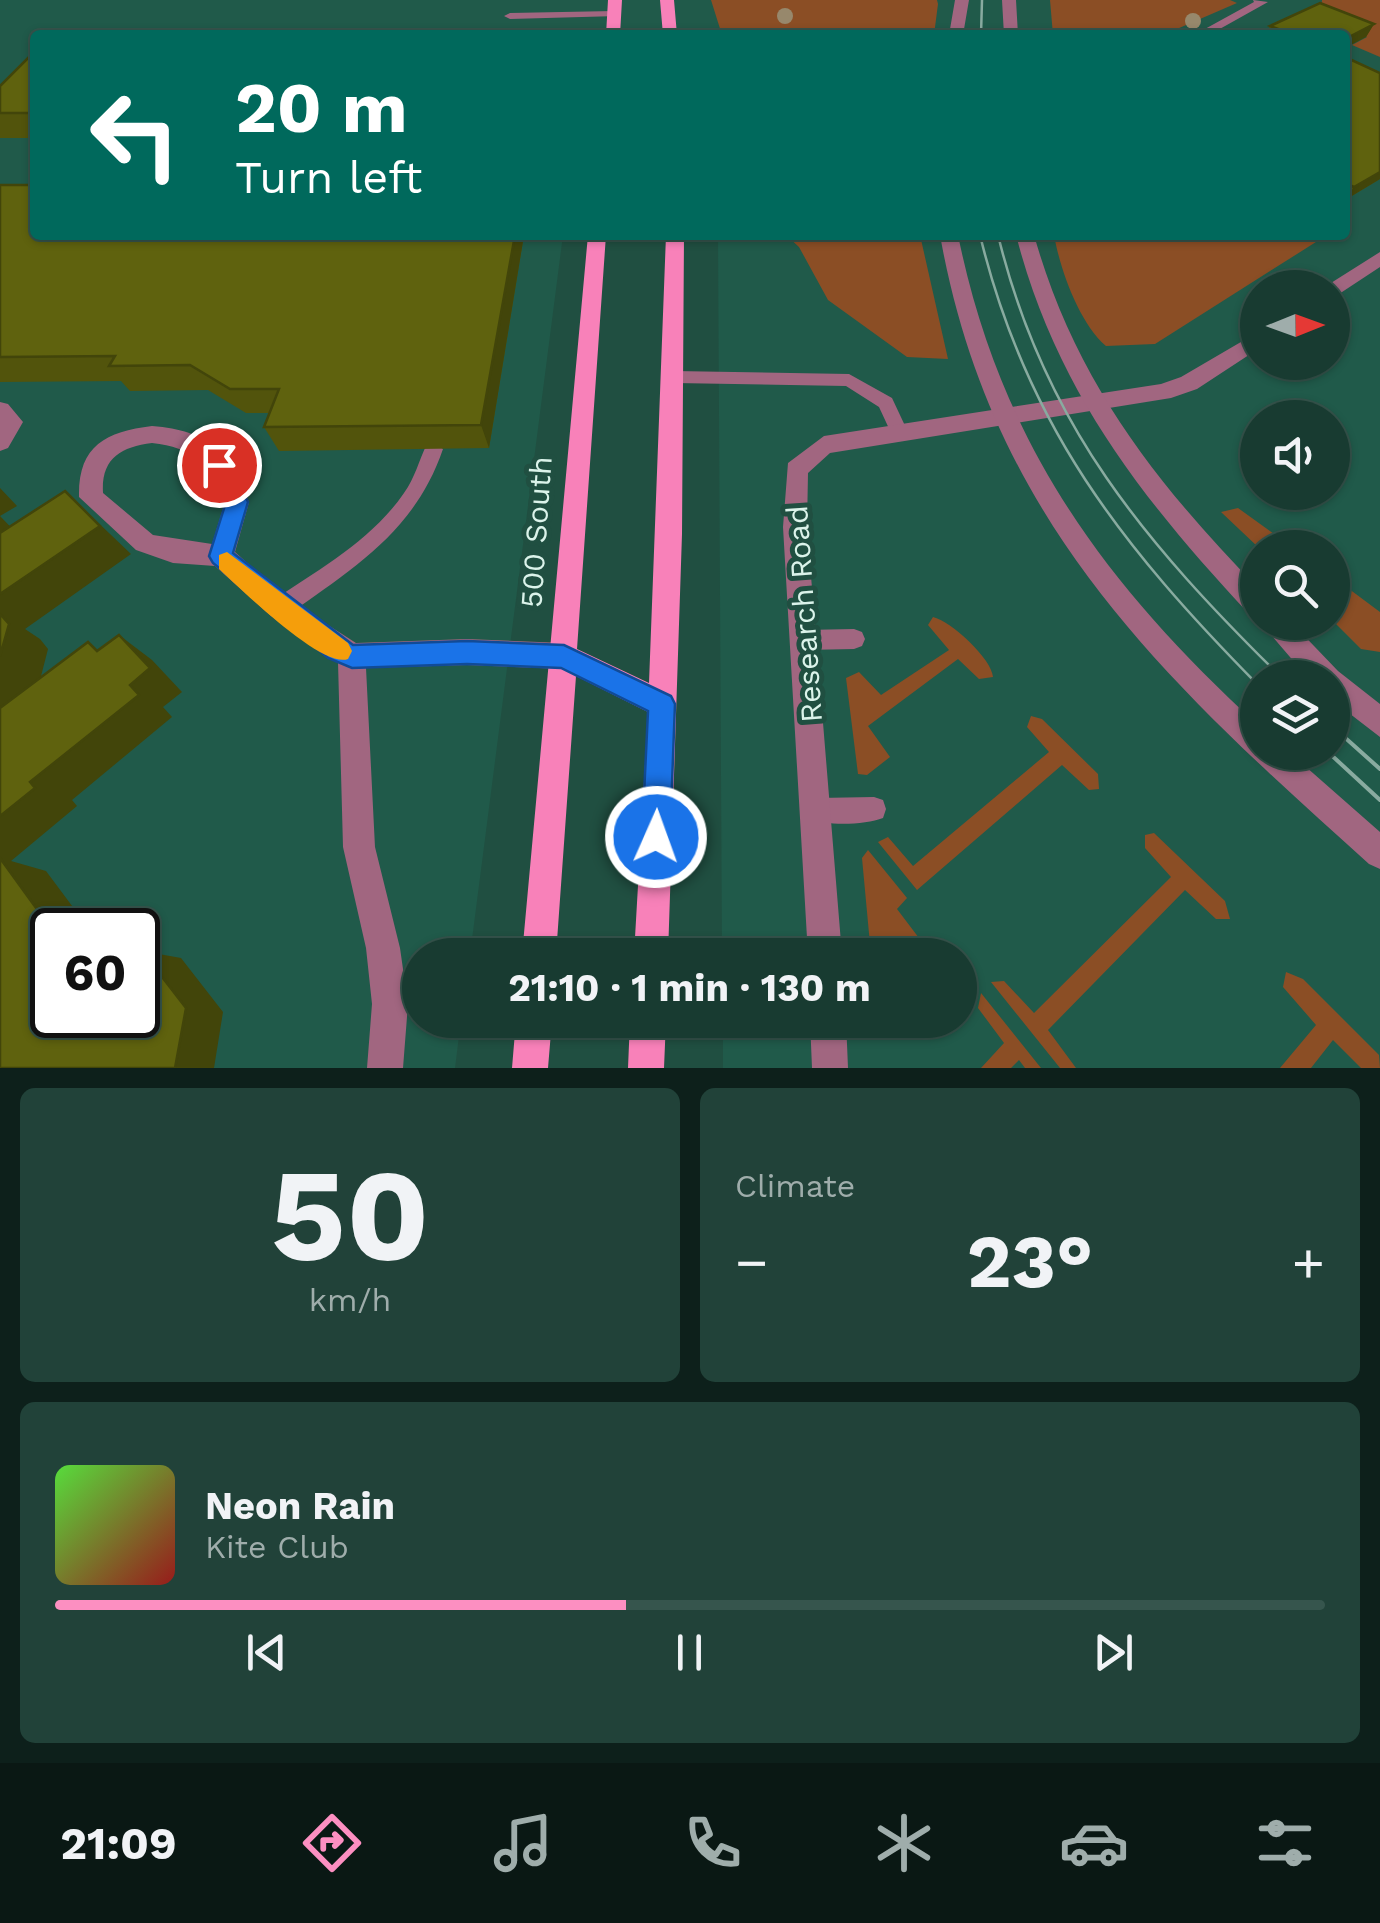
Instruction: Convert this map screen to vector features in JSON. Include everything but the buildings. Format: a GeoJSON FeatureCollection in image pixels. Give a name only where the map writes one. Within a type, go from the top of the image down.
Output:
{"type":"FeatureCollection","features":[{"type":"Feature","properties":{"kind":"main road"},"geometry":{"type":"LineString","coordinates":[[667,0],[670,30]]}},
{"type":"Feature","properties":{"kind":"main road","name":"500 South"},"geometry":{"type":"LineString","coordinates":[[540,938],[596,240]]}},
{"type":"Feature","properties":{"kind":"main road"},"geometry":{"type":"LineString","coordinates":[[652,938],[674,377],[675,240]]}},
{"type":"Feature","properties":{"kind":"main road"},"geometry":{"type":"LineString","coordinates":[[564,656],[662,704]]}},
{"type":"Feature","properties":{"kind":"main road"},"geometry":{"type":"LineString","coordinates":[[530,1063],[532,1038]]}},
{"type":"Feature","properties":{"kind":"main road"},"geometry":{"type":"LineString","coordinates":[[646,1068],[647,1038]]}},
{"type":"Feature","properties":{"kind":"street"},"geometry":{"type":"LineString","coordinates":[[1009,0],[1011,30]]}},
{"type":"Feature","properties":{"kind":"street"},"geometry":{"type":"LineString","coordinates":[[956,30],[959,2]]}},
{"type":"Feature","properties":{"kind":"street"},"geometry":{"type":"LineString","coordinates":[[949,240],[964,315],[1003,416],[1026,461],[1094,563],[1158,643],[1240,727]]}},
{"type":"Feature","properties":{"kind":"street"},"geometry":{"type":"LineString","coordinates":[[1027,240],[1047,308],[1094,403],[1152,490],[1240,586]]}},
{"type":"Feature","properties":{"kind":"street"},"geometry":{"type":"LineString","coordinates":[[1350,277],[1380,258]]}},
{"type":"Feature","properties":{"kind":"street","name":"Research Road"},"geometry":{"type":"LineString","coordinates":[[824,938],[795,528],[796,470],[824,445],[1178,387],[1240,350]]}},
{"type":"Feature","properties":{"kind":"street"},"geometry":{"type":"LineString","coordinates":[[0,410],[12,422],[0,442]]}},
{"type":"Feature","properties":{"kind":"street"},"geometry":{"type":"LineString","coordinates":[[221,556],[237,502],[210,454],[184,438],[162,432],[118,442],[95,462],[90,475],[91,497],[145,543],[174,552],[221,556],[280,608],[352,656],[467,652],[564,656]]}},
{"type":"Feature","properties":{"kind":"street"},"geometry":{"type":"LineString","coordinates":[[1291,640],[1310,660]]}},
{"type":"Feature","properties":{"kind":"street"},"geometry":{"type":"LineString","coordinates":[[352,656],[359,847],[383,948],[390,1004],[385,1068]]}},
{"type":"Feature","properties":{"kind":"street"},"geometry":{"type":"LineString","coordinates":[[1350,697],[1380,723]]}},
{"type":"Feature","properties":{"kind":"street"},"geometry":{"type":"LineString","coordinates":[[1286,770],[1380,853]]}},
{"type":"Feature","properties":{"kind":"street"},"geometry":{"type":"LineString","coordinates":[[829,1038],[830,1068]]}},
{"type":"Feature","properties":{"kind":"lane"},"geometry":{"type":"LineString","coordinates":[[1211,30],[1253,10],[1263,2],[1258,0]]}},
{"type":"Feature","properties":{"kind":"lane"},"geometry":{"type":"LineString","coordinates":[[510,16],[615,7]]}},
{"type":"Feature","properties":{"kind":"lane"},"geometry":{"type":"LineString","coordinates":[[674,377],[848,380],[886,402],[898,430]]}},
{"type":"Feature","properties":{"kind":"lane"},"geometry":{"type":"LineString","coordinates":[[280,608],[401,513],[422,488],[434,449]]}},
{"type":"Feature","properties":{"kind":"lane"},"geometry":{"type":"LineString","coordinates":[[804,640],[854,639]]}},
{"type":"Feature","properties":{"kind":"lane"},"geometry":{"type":"LineString","coordinates":[[818,810],[874,809]]}},
{"type":"Feature","properties":{"kind":"shaded area"},"geometry":{"type":"Polygon","coordinates":[[[0,0],[1380,0],[1380,1068],[723,1068],[723,1038],[977,1038],[977,938],[722,938],[718,240],[1350,240],[1350,30],[30,30],[30,240],[562,240],[472,938],[402,938],[402,1038],[459,1038],[455,1068],[0,1068],[0,0]]]}},
{"type":"Feature","properties":{"kind":"shaded area"},"geometry":{"type":"Polygon","coordinates":[[[711,0],[937,0],[938,4],[935,30],[720,30],[711,0]]]}},
{"type":"Feature","properties":{"kind":"shaded area"},"geometry":{"type":"Polygon","coordinates":[[[1050,0],[1237,3],[1175,30],[1053,30],[1050,0]]]}},
{"type":"Feature","properties":{"kind":"shaded area"},"geometry":{"type":"Polygon","coordinates":[[[1322,0],[1380,0],[1380,57],[1352,45],[1367,37],[1313,16],[1321,10],[1322,0]]]}},
{"type":"Feature","properties":{"kind":"shaded area"},"geometry":{"type":"Polygon","coordinates":[[[791,240],[921,240],[948,359],[907,357],[828,300],[791,240]]]}},
{"type":"Feature","properties":{"kind":"shaded area"},"geometry":{"type":"Polygon","coordinates":[[[1055,240],[1319,240],[1272,270],[1240,270],[1240,290],[1155,344],[1106,346],[1087,324],[1072,295],[1055,240]]]}},
{"type":"Feature","properties":{"kind":"shaded area"},"geometry":{"type":"Polygon","coordinates":[[[1238,508],[1268,530],[1240,530],[1221,512],[1238,508]]]}},
{"type":"Feature","properties":{"kind":"shaded area"},"geometry":{"type":"Polygon","coordinates":[[[1350,590],[1380,612],[1380,652],[1361,649],[1350,638],[1350,590]]]}},
{"type":"Feature","properties":{"kind":"shaded area"},"geometry":{"type":"Polygon","coordinates":[[[933,617],[969,642],[986,661],[993,677],[979,679],[958,659],[868,726],[890,757],[867,775],[858,774],[846,678],[859,672],[881,695],[949,650],[928,625],[933,617]]]}},
{"type":"Feature","properties":{"kind":"shaded area"},"geometry":{"type":"Polygon","coordinates":[[[1031,716],[1042,719],[1098,774],[1099,789],[1089,790],[1062,765],[917,890],[878,842],[888,837],[913,866],[1049,752],[1027,727],[1031,716]]]}},
{"type":"Feature","properties":{"kind":"shaded area"},"geometry":{"type":"Polygon","coordinates":[[[1154,833],[1225,901],[1230,919],[1216,919],[1185,890],[1048,1030],[1076,1068],[1060,1068],[991,982],[1004,981],[1034,1013],[1171,877],[1145,848],[1145,835],[1154,833]]]}},
{"type":"Feature","properties":{"kind":"shaded area"},"geometry":{"type":"Polygon","coordinates":[[[868,850],[907,898],[897,909],[919,938],[869,938],[862,858],[868,850]]]}},
{"type":"Feature","properties":{"kind":"shaded area"},"geometry":{"type":"Polygon","coordinates":[[[1286,972],[1303,979],[1379,1055],[1380,1068],[1361,1068],[1333,1040],[1311,1068],[1280,1068],[1316,1025],[1283,987],[1286,972]]]}},
{"type":"Feature","properties":{"kind":"shaded area"},"geometry":{"type":"Polygon","coordinates":[[[981,993],[1041,1068],[1025,1068],[1019,1060],[1011,1068],[981,1068],[1004,1043],[978,1008],[981,993]]]}},
{"type":"Feature","properties":{"kind":"tram line"},"geometry":{"type":"LineString","coordinates":[[981,30],[982,0]]}},
{"type":"Feature","properties":{"kind":"tram line"},"geometry":{"type":"LineString","coordinates":[[981,240],[1024,367],[1086,480],[1164,584],[1240,666]]}},
{"type":"Feature","properties":{"kind":"tram line"},"geometry":{"type":"LineString","coordinates":[[999,240],[1018,303],[1043,366],[1106,478],[1187,579],[1264,660]]}},
{"type":"Feature","properties":{"kind":"tram line"},"geometry":{"type":"LineString","coordinates":[[1350,742],[1380,769]]}},
{"type":"Feature","properties":{"kind":"tram line"},"geometry":{"type":"LineString","coordinates":[[1348,770],[1380,800]]}},
{"type":"Feature","properties":{"kind":"slow traffic"},"geometry":{"type":"LineString","coordinates":[[227,562],[280,608],[339,651]]}},
{"type":"Feature","properties":{"kind":"route"},"geometry":{"type":"LineString","coordinates":[[219,465],[237,502],[221,556],[336,650],[352,656],[382,658],[467,652],[564,656],[662,704],[656,837]]}}]}
